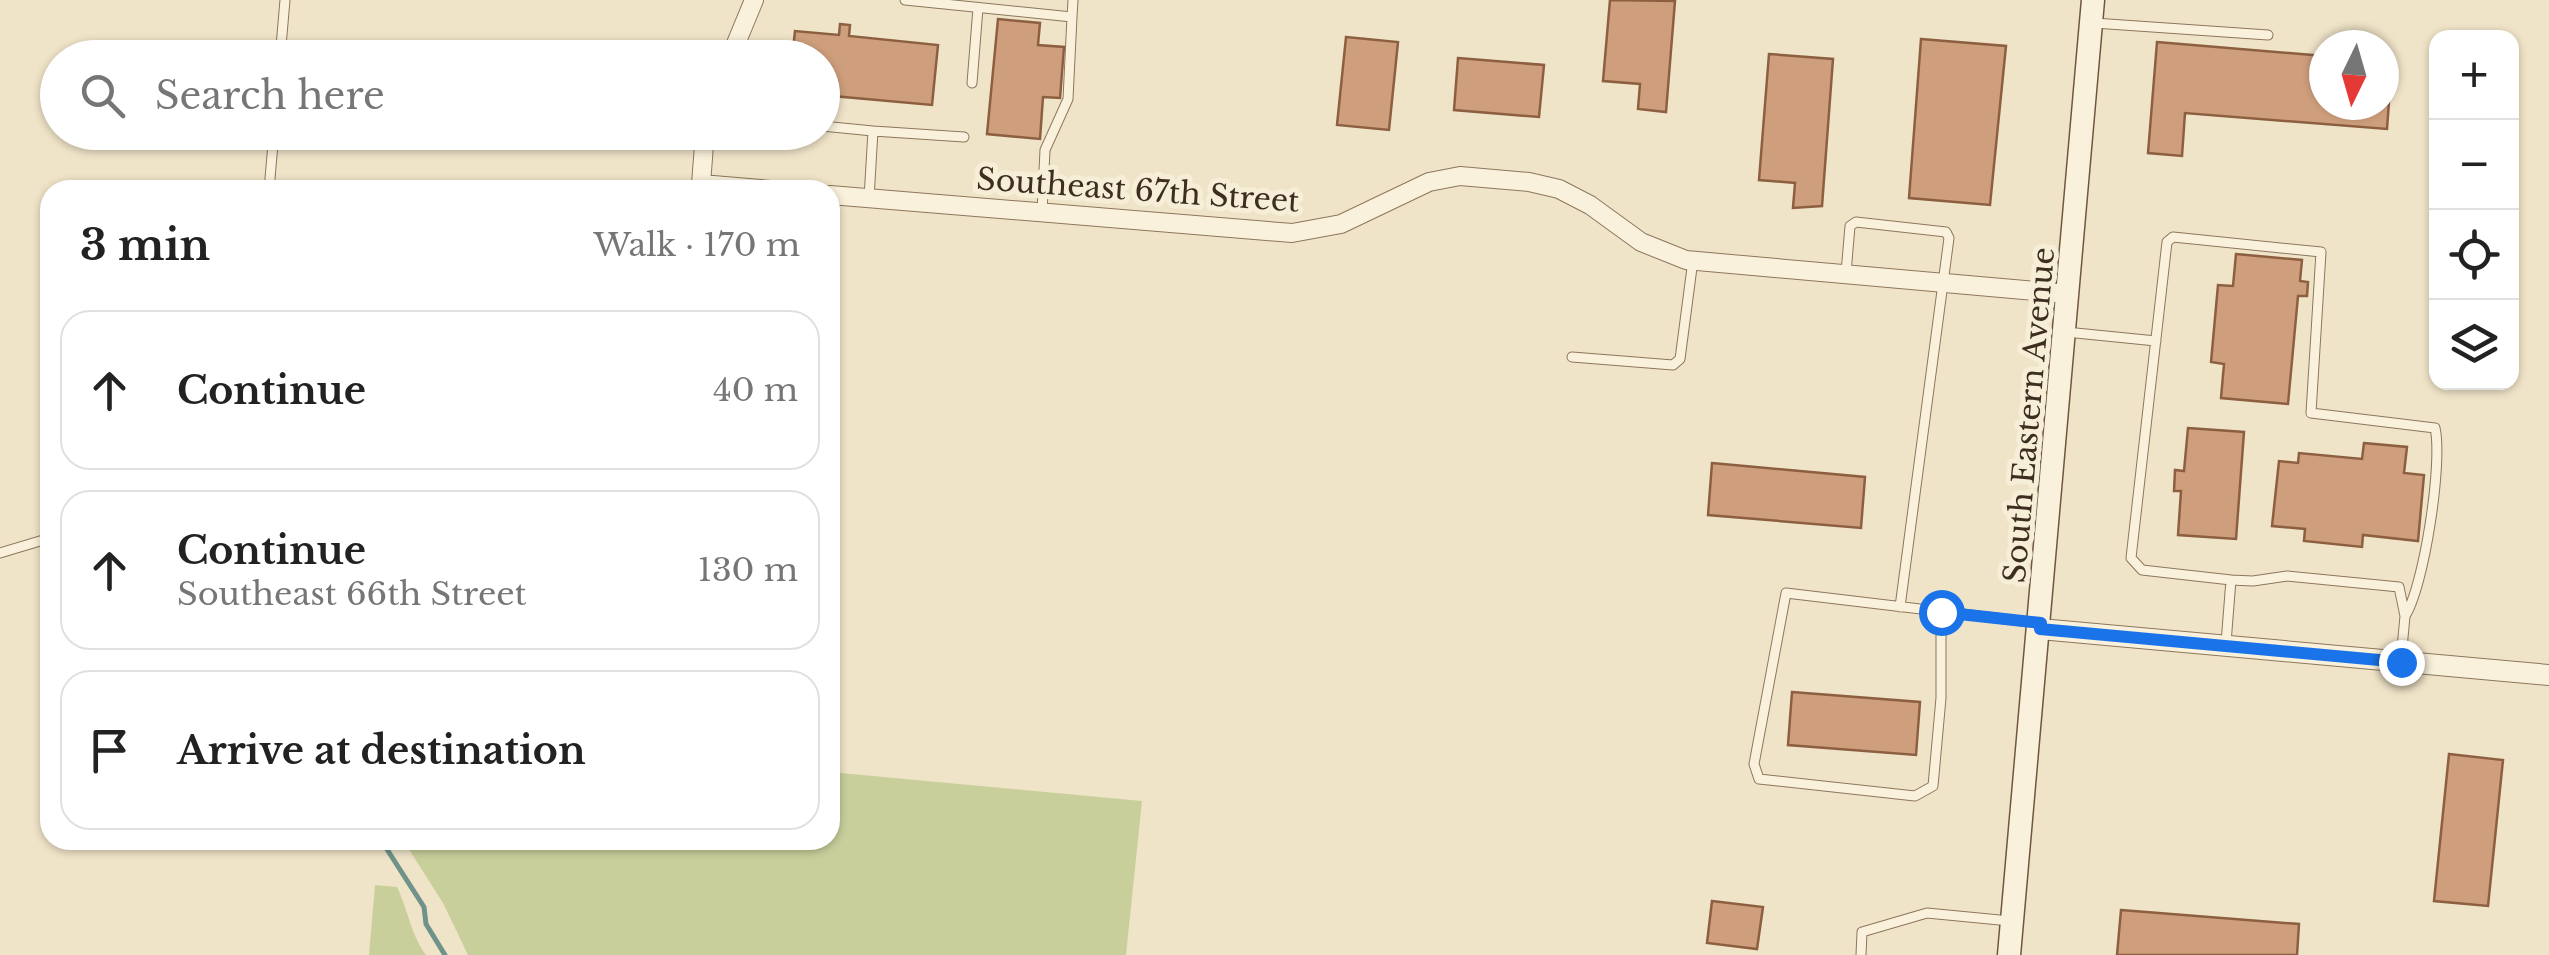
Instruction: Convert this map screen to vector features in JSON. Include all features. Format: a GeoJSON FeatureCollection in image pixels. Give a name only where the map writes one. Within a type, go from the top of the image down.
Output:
{"type":"FeatureCollection","features":[{"type":"Feature","properties":{"kind":"main road","name":"South Eastern Avenue"},"geometry":{"type":"LineString","coordinates":[[2009,955],[2093,11]]}},
{"type":"Feature","properties":{"kind":"street"},"geometry":{"type":"LineString","coordinates":[[737,40],[754,0]]}},
{"type":"Feature","properties":{"kind":"street"},"geometry":{"type":"LineString","coordinates":[[702,180],[704,150]]}},
{"type":"Feature","properties":{"kind":"street","name":"Southeast 67th Street"},"geometry":{"type":"LineString","coordinates":[[840,196],[1292,233],[1341,224],[1429,182],[1460,176],[1529,182],[1559,189],[1590,205],[1641,242],[1693,260],[2070,294]]}},
{"type":"Feature","properties":{"kind":"street"},"geometry":{"type":"LineString","coordinates":[[2040,626],[2549,675]]}},
{"type":"Feature","properties":{"kind":"lane"},"geometry":{"type":"LineString","coordinates":[[281,40],[284,0]]}},
{"type":"Feature","properties":{"kind":"lane"},"geometry":{"type":"LineString","coordinates":[[905,0],[1072,17]]}},
{"type":"Feature","properties":{"kind":"lane"},"geometry":{"type":"LineString","coordinates":[[1020,11],[1030,0]]}},
{"type":"Feature","properties":{"kind":"lane"},"geometry":{"type":"LineString","coordinates":[[1042,212],[1045,150],[1068,99],[1072,0]]}},
{"type":"Feature","properties":{"kind":"lane"},"geometry":{"type":"LineString","coordinates":[[972,83],[978,8]]}},
{"type":"Feature","properties":{"kind":"lane"},"geometry":{"type":"LineString","coordinates":[[2093,11],[2268,36]]}},
{"type":"Feature","properties":{"kind":"lane"},"geometry":{"type":"LineString","coordinates":[[840,128],[964,137]]}},
{"type":"Feature","properties":{"kind":"lane"},"geometry":{"type":"LineString","coordinates":[[868,198],[873,131]]}},
{"type":"Feature","properties":{"kind":"lane"},"geometry":{"type":"LineString","coordinates":[[270,180],[272,150]]}},
{"type":"Feature","properties":{"kind":"lane"},"geometry":{"type":"LineString","coordinates":[[1846,273],[1850,226],[1856,222],[1946,232],[1949,238],[1900,607]]}},
{"type":"Feature","properties":{"kind":"lane"},"geometry":{"type":"LineString","coordinates":[[2401,662],[2405,616],[2398,587],[2287,576],[2231,580],[2142,570],[2131,558],[2167,242],[2173,237],[2321,252],[2311,413],[2431,426],[2437,433],[2428,541],[2415,600],[2405,616]]}},
{"type":"Feature","properties":{"kind":"lane"},"geometry":{"type":"LineString","coordinates":[[1572,357],[1673,365],[1680,359],[1693,260]]}},
{"type":"Feature","properties":{"kind":"lane"},"geometry":{"type":"LineString","coordinates":[[2066,332],[2156,341]]}},
{"type":"Feature","properties":{"kind":"lane"},"geometry":{"type":"LineString","coordinates":[[0,553],[40,541]]}},
{"type":"Feature","properties":{"kind":"lane"},"geometry":{"type":"LineString","coordinates":[[2226,646],[2231,580]]}},
{"type":"Feature","properties":{"kind":"lane"},"geometry":{"type":"LineString","coordinates":[[1941,612],[1933,786],[1915,796],[1759,779],[1754,764],[1786,592],[1941,612],[2040,626]]}},
{"type":"Feature","properties":{"kind":"lane"},"geometry":{"type":"LineString","coordinates":[[1861,955],[1862,932],[1927,913],[2012,921]]}},
{"type":"Feature","properties":{"kind":"green space"},"geometry":{"type":"Polygon","coordinates":[[[840,773],[1142,801],[1126,955],[468,955],[443,903],[409,850],[840,850],[840,773]]]}},
{"type":"Feature","properties":{"kind":"green space"},"geometry":{"type":"Polygon","coordinates":[[[375,885],[397,887],[426,955],[369,955],[375,885]]]}},
{"type":"Feature","properties":{"kind":"building"},"geometry":{"type":"Polygon","coordinates":[[[1610,0],[1675,1],[1666,112],[1638,109],[1640,84],[1603,81],[1610,0]]]}},
{"type":"Feature","properties":{"kind":"building"},"geometry":{"type":"Polygon","coordinates":[[[998,19],[1040,23],[1038,45],[1064,47],[1060,98],[1043,97],[1040,139],[987,134],[998,19]]]}},
{"type":"Feature","properties":{"kind":"building"},"geometry":{"type":"Polygon","coordinates":[[[840,24],[850,25],[849,36],[938,45],[932,105],[840,97],[840,40],[794,40],[795,31],[839,35],[840,24]]]}},
{"type":"Feature","properties":{"kind":"building"},"geometry":{"type":"Polygon","coordinates":[[[1346,37],[1398,42],[1389,130],[1337,125],[1346,37]]]}},
{"type":"Feature","properties":{"kind":"building"},"geometry":{"type":"Polygon","coordinates":[[[1921,39],[2006,46],[1990,205],[1909,198],[1921,39]]]}},
{"type":"Feature","properties":{"kind":"building"},"geometry":{"type":"Polygon","coordinates":[[[2157,42],[2309,55],[2309,120],[2388,120],[2387,129],[2185,113],[2182,156],[2148,153],[2157,42]]]}},
{"type":"Feature","properties":{"kind":"building"},"geometry":{"type":"Polygon","coordinates":[[[1769,54],[1833,59],[1822,206],[1793,208],[1795,183],[1759,180],[1769,54]]]}},
{"type":"Feature","properties":{"kind":"building"},"geometry":{"type":"Polygon","coordinates":[[[1458,58],[1544,65],[1539,117],[1454,110],[1458,58]]]}},
{"type":"Feature","properties":{"kind":"building"},"geometry":{"type":"Polygon","coordinates":[[[2236,254],[2302,260],[2300,281],[2308,282],[2307,296],[2298,296],[2288,404],[2221,398],[2224,364],[2211,362],[2218,285],[2233,286],[2236,254]]]}},
{"type":"Feature","properties":{"kind":"building"},"geometry":{"type":"Polygon","coordinates":[[[2188,428],[2244,432],[2236,539],[2178,535],[2181,491],[2174,491],[2175,470],[2184,471],[2188,428]]]}},
{"type":"Feature","properties":{"kind":"building"},"geometry":{"type":"Polygon","coordinates":[[[2364,443],[2407,447],[2404,473],[2424,475],[2418,541],[2363,535],[2362,547],[2304,541],[2305,529],[2272,526],[2279,461],[2298,463],[2299,453],[2362,459],[2364,443]]]}},
{"type":"Feature","properties":{"kind":"building"},"geometry":{"type":"Polygon","coordinates":[[[1712,463],[1865,477],[1861,528],[1708,515],[1712,463]]]}},
{"type":"Feature","properties":{"kind":"building"},"geometry":{"type":"Polygon","coordinates":[[[1792,692],[1920,702],[1916,755],[1788,745],[1792,692]]]}},
{"type":"Feature","properties":{"kind":"building"},"geometry":{"type":"Polygon","coordinates":[[[2449,754],[2503,760],[2488,906],[2434,901],[2449,754]]]}},
{"type":"Feature","properties":{"kind":"building"},"geometry":{"type":"Polygon","coordinates":[[[1712,901],[1763,907],[1757,949],[1707,943],[1712,901]]]}},
{"type":"Feature","properties":{"kind":"building"},"geometry":{"type":"Polygon","coordinates":[[[2121,910],[2299,924],[2297,955],[2117,955],[2121,910]]]}},
{"type":"Feature","properties":{"kind":"waterway"},"geometry":{"type":"LineString","coordinates":[[387,850],[424,907],[426,924],[445,955]]}},
{"type":"Feature","properties":{"kind":"route"},"geometry":{"type":"LineString","coordinates":[[1941,612],[2041,623],[2040,629],[2401,662]]}}]}
